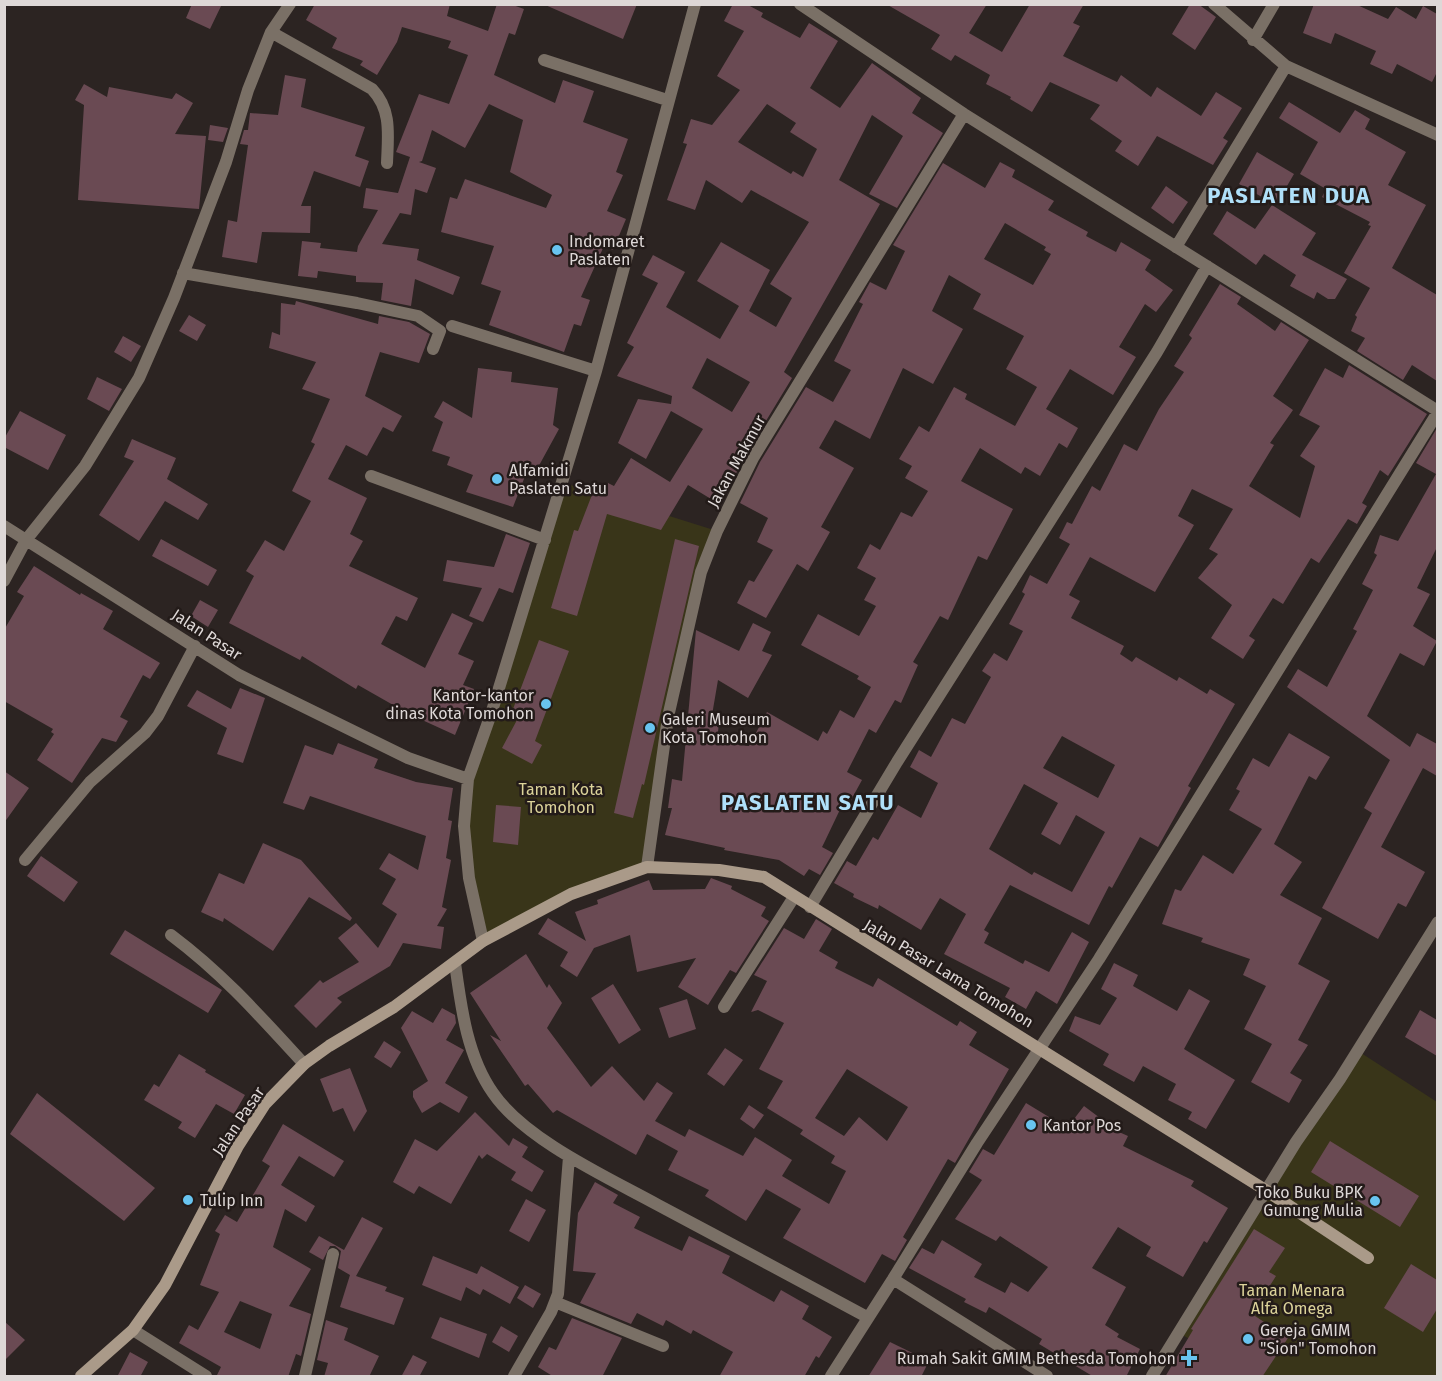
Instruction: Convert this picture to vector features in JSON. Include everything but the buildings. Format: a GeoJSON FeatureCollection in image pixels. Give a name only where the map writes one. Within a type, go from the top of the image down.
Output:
{"type":"FeatureCollection","features":[{"type":"Feature","properties":{"kind":"street"},"geometry":{"type":"LineString","coordinates":[[4,582],[26,540],[85,466],[118,417],[144,368],[226,162],[248,90],[272,32],[290,4]]}},
{"type":"Feature","properties":{"kind":"street"},"geometry":{"type":"LineString","coordinates":[[483,941],[469,878],[464,826],[468,779],[596,372],[667,100],[695,4]]}},
{"type":"Feature","properties":{"kind":"street"},"geometry":{"type":"LineString","coordinates":[[800,4],[964,114],[1437,411],[1100,959],[1039,1047],[831,1377]]}},
{"type":"Feature","properties":{"kind":"street"},"geometry":{"type":"LineString","coordinates":[[1214,4],[1253,40],[1286,66],[1437,135]]}},
{"type":"Feature","properties":{"kind":"street"},"geometry":{"type":"LineString","coordinates":[[1253,40],[1274,4]]}},
{"type":"Feature","properties":{"kind":"street"},"geometry":{"type":"LineString","coordinates":[[272,32],[372,89],[380,98],[386,112],[388,128],[387,162]]}},
{"type":"Feature","properties":{"kind":"street"},"geometry":{"type":"LineString","coordinates":[[544,60],[667,100]]}},
{"type":"Feature","properties":{"kind":"street"},"geometry":{"type":"LineString","coordinates":[[1176,247],[1286,66]]}},
{"type":"Feature","properties":{"kind":"street","name":"Jakan Makmur"},"geometry":{"type":"LineString","coordinates":[[647,867],[668,717],[701,572],[717,531],[753,458],[964,114]]}},
{"type":"Feature","properties":{"kind":"street"},"geometry":{"type":"LineString","coordinates":[[810,907],[897,762],[1157,352],[1207,266]]}},
{"type":"Feature","properties":{"kind":"street"},"geometry":{"type":"LineString","coordinates":[[183,273],[417,316],[440,331],[434,349]]}},
{"type":"Feature","properties":{"kind":"street"},"geometry":{"type":"LineString","coordinates":[[452,326],[596,372]]}},
{"type":"Feature","properties":{"kind":"street"},"geometry":{"type":"LineString","coordinates":[[371,476],[545,540]]}},
{"type":"Feature","properties":{"kind":"street","name":"Jalan Pasar"},"geometry":{"type":"LineString","coordinates":[[4,526],[240,675],[408,758],[468,779]]}},
{"type":"Feature","properties":{"kind":"street"},"geometry":{"type":"LineString","coordinates":[[25,860],[90,782],[145,733],[158,716],[195,646]]}},
{"type":"Feature","properties":{"kind":"street","name":"Jalan Pasar Lama Tomohon"},"geometry":{"type":"LineString","coordinates":[[483,941],[571,894],[647,867],[719,870],[764,877],[1039,1047],[1267,1191],[1368,1258]]}},
{"type":"Feature","properties":{"kind":"street"},"geometry":{"type":"LineString","coordinates":[[724,1007],[794,897]]}},
{"type":"Feature","properties":{"kind":"street"},"geometry":{"type":"LineString","coordinates":[[1152,1377],[1437,922]]}},
{"type":"Feature","properties":{"kind":"street"},"geometry":{"type":"LineString","coordinates":[[171,935],[207,962],[236,989],[304,1064]]}},
{"type":"Feature","properties":{"kind":"street","name":"Jalan Pasar"},"geometry":{"type":"LineString","coordinates":[[81,1377],[133,1330],[165,1285],[238,1146],[265,1104],[304,1064],[393,1007],[483,941]]}},
{"type":"Feature","properties":{"kind":"street"},"geometry":{"type":"LineString","coordinates":[[456,963],[460,1002],[474,1055],[493,1094],[521,1122],[569,1157],[867,1317]]}},
{"type":"Feature","properties":{"kind":"street"},"geometry":{"type":"LineString","coordinates":[[514,1377],[555,1302],[562,1266],[569,1157]]}},
{"type":"Feature","properties":{"kind":"street"},"geometry":{"type":"LineString","coordinates":[[304,1377],[333,1254]]}},
{"type":"Feature","properties":{"kind":"street"},"geometry":{"type":"LineString","coordinates":[[893,1279],[1047,1377]]}},
{"type":"Feature","properties":{"kind":"street"},"geometry":{"type":"LineString","coordinates":[[555,1302],[663,1346]]}},
{"type":"Feature","properties":{"kind":"street"},"geometry":{"type":"LineString","coordinates":[[133,1330],[206,1377]]}},
{"type":"Feature","properties":{"kind":"green space","name":"Taman Kota Tomohon"},"geometry":{"type":"Polygon","coordinates":[[[561,482],[717,531],[681,660],[647,867],[571,894],[483,941],[469,878],[468,779],[561,482]]]}},
{"type":"Feature","properties":{"kind":"green space","name":"Taman Menara Alfa Omega"},"geometry":{"type":"Polygon","coordinates":[[[1358,1051],[1437,1102],[1437,1376],[1254,1376],[1179,1333],[1358,1051]]]}},
{"type":"Feature","properties":{"kind":"place","name":"Indomaret Paslaten"},"geometry":{"type":"Point","coordinates":[557,250]}},
{"type":"Feature","properties":{"kind":"place","name":"Alfamidi Paslaten Satu"},"geometry":{"type":"Point","coordinates":[497,479]}},
{"type":"Feature","properties":{"kind":"place","name":"Kantor-kantor dinas Kota Tomohon"},"geometry":{"type":"Point","coordinates":[546,704]}},
{"type":"Feature","properties":{"kind":"place","name":"Galeri Museum Kota Tomohon"},"geometry":{"type":"Point","coordinates":[650,728]}},
{"type":"Feature","properties":{"kind":"place","name":"Kantor Pos"},"geometry":{"type":"Point","coordinates":[1031,1125]}},
{"type":"Feature","properties":{"kind":"place","name":"Tulip Inn"},"geometry":{"type":"Point","coordinates":[188,1200]}},
{"type":"Feature","properties":{"kind":"place","name":"Toko Buku BPK Gunung Mulia"},"geometry":{"type":"Point","coordinates":[1375,1201]}},
{"type":"Feature","properties":{"kind":"place","name":"Gereja GMIM \"Sion\" Tomohon"},"geometry":{"type":"Point","coordinates":[1248,1339]}},
{"type":"Feature","properties":{"kind":"place","name":"Rumah Sakit GMIM Bethesda Tomohon"},"geometry":{"type":"Point","coordinates":[1189,1358]}},
{"type":"Feature","properties":{"kind":"district","name":"PASLATEN DUA"},"geometry":{"type":"Point","coordinates":[1289,195]}},
{"type":"Feature","properties":{"kind":"district","name":"PASLATEN SATU"},"geometry":{"type":"Point","coordinates":[808,802]}}]}
